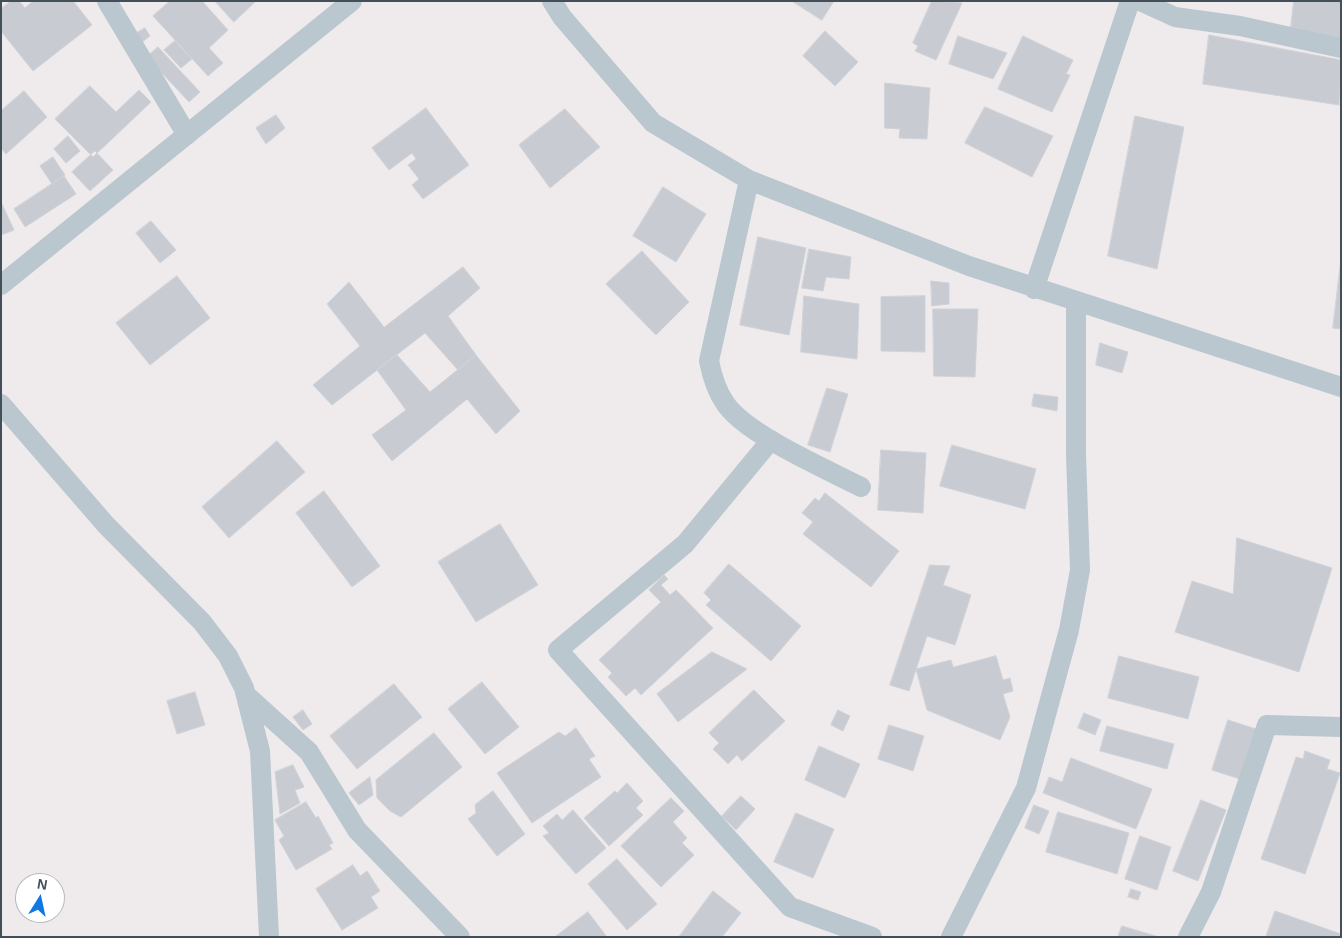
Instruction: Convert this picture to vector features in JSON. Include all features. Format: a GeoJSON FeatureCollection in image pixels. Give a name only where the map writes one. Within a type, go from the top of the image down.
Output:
{"type":"FeatureCollection","features":[{"type":"Feature","properties":{"kind":"street"},"geometry":{"type":"LineString","coordinates":[[107,1],[187,134]]}},
{"type":"Feature","properties":{"kind":"street"},"geometry":{"type":"LineString","coordinates":[[1,285],[352,1]]}},
{"type":"Feature","properties":{"kind":"street"},"geometry":{"type":"LineString","coordinates":[[552,1],[574,32],[653,123],[749,180],[968,266],[1034,289],[1341,387]]}},
{"type":"Feature","properties":{"kind":"street"},"geometry":{"type":"LineString","coordinates":[[1034,289],[1130,1]]}},
{"type":"Feature","properties":{"kind":"street"},"geometry":{"type":"LineString","coordinates":[[1140,1],[1175,17],[1240,26],[1341,48]]}},
{"type":"Feature","properties":{"kind":"street"},"geometry":{"type":"LineString","coordinates":[[749,180],[709,361],[713,382],[726,405],[760,434],[861,487]]}},
{"type":"Feature","properties":{"kind":"street"},"geometry":{"type":"LineString","coordinates":[[952,937],[1026,788],[1069,630],[1080,570],[1076,455],[1076,302]]}},
{"type":"Feature","properties":{"kind":"street"},"geometry":{"type":"LineString","coordinates":[[1,404],[106,524],[202,622],[228,656],[246,694],[260,750],[269,937]]}},
{"type":"Feature","properties":{"kind":"street"},"geometry":{"type":"LineString","coordinates":[[771,440],[685,544],[558,650],[790,907],[872,937]]}},
{"type":"Feature","properties":{"kind":"street"},"geometry":{"type":"LineString","coordinates":[[246,694],[309,752],[357,830],[460,937]]}},
{"type":"Feature","properties":{"kind":"street"},"geometry":{"type":"LineString","coordinates":[[1188,937],[1211,892],[1267,725],[1341,727]]}},
{"type":"Feature","properties":{"kind":"building"},"geometry":{"type":"Polygon","coordinates":[[[11,1],[19,1],[25,8],[33,1],[73,1],[92,25],[33,71],[1,31],[1,9],[11,1]]]}},
{"type":"Feature","properties":{"kind":"building"},"geometry":{"type":"Polygon","coordinates":[[[170,1],[202,1],[228,30],[209,48],[223,63],[208,76],[153,16],[170,1]]]}},
{"type":"Feature","properties":{"kind":"building"},"geometry":{"type":"Polygon","coordinates":[[[215,1],[256,1],[234,22],[215,1]]]}},
{"type":"Feature","properties":{"kind":"building"},"geometry":{"type":"Polygon","coordinates":[[[792,1],[834,1],[822,20],[792,1]]]}},
{"type":"Feature","properties":{"kind":"building"},"geometry":{"type":"Polygon","coordinates":[[[932,1],[962,3],[936,60],[915,51],[918,46],[913,43],[932,1]]]}},
{"type":"Feature","properties":{"kind":"building"},"geometry":{"type":"Polygon","coordinates":[[[1294,1],[1341,1],[1341,39],[1291,27],[1294,1]]]}},
{"type":"Feature","properties":{"kind":"building"},"geometry":{"type":"Polygon","coordinates":[[[145,28],[150,36],[141,43],[135,34],[145,28]]]}},
{"type":"Feature","properties":{"kind":"building"},"geometry":{"type":"Polygon","coordinates":[[[825,31],[858,62],[835,86],[803,56],[825,31]]]}},
{"type":"Feature","properties":{"kind":"building"},"geometry":{"type":"Polygon","coordinates":[[[1209,35],[1341,60],[1339,105],[1203,84],[1209,35]]]}},
{"type":"Feature","properties":{"kind":"building"},"geometry":{"type":"Polygon","coordinates":[[[958,36],[1007,53],[993,79],[949,64],[958,36]]]}},
{"type":"Feature","properties":{"kind":"building"},"geometry":{"type":"Polygon","coordinates":[[[1023,36],[1073,60],[1066,74],[1070,75],[1052,112],[998,89],[1023,36]]]}},
{"type":"Feature","properties":{"kind":"building"},"geometry":{"type":"Polygon","coordinates":[[[175,41],[192,59],[181,68],[164,50],[175,41]]]}},
{"type":"Feature","properties":{"kind":"building"},"geometry":{"type":"Polygon","coordinates":[[[158,47],[200,92],[189,102],[147,57],[158,47]]]}},
{"type":"Feature","properties":{"kind":"building"},"geometry":{"type":"Polygon","coordinates":[[[885,83],[930,88],[927,139],[899,138],[900,129],[885,128],[885,83]]]}},
{"type":"Feature","properties":{"kind":"building"},"geometry":{"type":"Polygon","coordinates":[[[90,86],[116,112],[139,90],[151,102],[93,157],[55,119],[90,86]]]}},
{"type":"Feature","properties":{"kind":"building"},"geometry":{"type":"Polygon","coordinates":[[[24,91],[47,117],[6,154],[1,148],[1,111],[24,91]]]}},
{"type":"Feature","properties":{"kind":"building"},"geometry":{"type":"Polygon","coordinates":[[[985,107],[1053,136],[1032,177],[965,143],[985,107]]]}},
{"type":"Feature","properties":{"kind":"building"},"geometry":{"type":"Polygon","coordinates":[[[426,108],[469,165],[423,199],[412,185],[419,179],[408,165],[416,159],[412,153],[389,170],[372,148],[426,108]]]}},
{"type":"Feature","properties":{"kind":"building"},"geometry":{"type":"Polygon","coordinates":[[[565,109],[600,147],[550,188],[519,145],[565,109]]]}},
{"type":"Feature","properties":{"kind":"building"},"geometry":{"type":"Polygon","coordinates":[[[276,115],[285,128],[266,144],[256,128],[276,115]]]}},
{"type":"Feature","properties":{"kind":"building"},"geometry":{"type":"Polygon","coordinates":[[[1135,116],[1184,127],[1157,269],[1108,256],[1135,116]]]}},
{"type":"Feature","properties":{"kind":"building"},"geometry":{"type":"Polygon","coordinates":[[[68,136],[80,151],[66,163],[54,149],[68,136]]]}},
{"type":"Feature","properties":{"kind":"building"},"geometry":{"type":"Polygon","coordinates":[[[95,151],[113,170],[90,191],[72,172],[95,151]]]}},
{"type":"Feature","properties":{"kind":"building"},"geometry":{"type":"Polygon","coordinates":[[[53,157],[65,175],[52,184],[40,166],[53,157]]]}},
{"type":"Feature","properties":{"kind":"building"},"geometry":{"type":"Polygon","coordinates":[[[64,176],[76,194],[25,227],[14,209],[64,176]]]}},
{"type":"Feature","properties":{"kind":"building"},"geometry":{"type":"Polygon","coordinates":[[[663,187],[706,214],[676,262],[633,236],[663,187]]]}},
{"type":"Feature","properties":{"kind":"building"},"geometry":{"type":"Polygon","coordinates":[[[1,202],[14,230],[1,235],[1,202]]]}},
{"type":"Feature","properties":{"kind":"building"},"geometry":{"type":"Polygon","coordinates":[[[151,221],[176,250],[160,263],[136,233],[151,221]]]}},
{"type":"Feature","properties":{"kind":"building"},"geometry":{"type":"Polygon","coordinates":[[[758,237],[806,248],[789,335],[740,325],[758,237]]]}},
{"type":"Feature","properties":{"kind":"building"},"geometry":{"type":"Polygon","coordinates":[[[809,249],[851,257],[849,279],[826,277],[823,291],[802,288],[809,249]]]}},
{"type":"Feature","properties":{"kind":"building"},"geometry":{"type":"Polygon","coordinates":[[[642,251],[689,302],[656,335],[606,284],[642,251]]]}},
{"type":"Feature","properties":{"kind":"building"},"geometry":{"type":"Polygon","coordinates":[[[1341,259],[1341,329],[1333,328],[1341,259]]]}},
{"type":"Feature","properties":{"kind":"building"},"geometry":{"type":"Polygon","coordinates":[[[463,267],[480,288],[448,316],[476,355],[458,370],[425,333],[332,405],[313,385],[360,346],[327,304],[349,282],[384,327],[463,267]]]}},
{"type":"Feature","properties":{"kind":"building"},"geometry":{"type":"Polygon","coordinates":[[[177,276],[210,318],[150,365],[116,323],[177,276]]]}},
{"type":"Feature","properties":{"kind":"building"},"geometry":{"type":"Polygon","coordinates":[[[931,281],[949,283],[949,304],[932,306],[931,281]]]}},
{"type":"Feature","properties":{"kind":"building"},"geometry":{"type":"Polygon","coordinates":[[[804,296],[859,304],[857,359],[801,352],[804,296]]]}},
{"type":"Feature","properties":{"kind":"building"},"geometry":{"type":"Polygon","coordinates":[[[925,296],[925,352],[881,351],[881,297],[925,296]]]}},
{"type":"Feature","properties":{"kind":"building"},"geometry":{"type":"Polygon","coordinates":[[[933,309],[978,309],[975,377],[934,376],[933,309]]]}},
{"type":"Feature","properties":{"kind":"building"},"geometry":{"type":"Polygon","coordinates":[[[1100,343],[1128,352],[1122,373],[1096,365],[1100,343]]]}},
{"type":"Feature","properties":{"kind":"building"},"geometry":{"type":"Polygon","coordinates":[[[397,355],[430,392],[476,355],[520,411],[496,434],[467,399],[392,461],[372,435],[406,410],[377,370],[397,355]]]}},
{"type":"Feature","properties":{"kind":"building"},"geometry":{"type":"Polygon","coordinates":[[[827,388],[848,394],[830,452],[808,445],[827,388]]]}},
{"type":"Feature","properties":{"kind":"building"},"geometry":{"type":"Polygon","coordinates":[[[1034,394],[1058,397],[1057,411],[1032,406],[1034,394]]]}},
{"type":"Feature","properties":{"kind":"building"},"geometry":{"type":"Polygon","coordinates":[[[277,441],[305,472],[229,538],[202,507],[277,441]]]}},
{"type":"Feature","properties":{"kind":"building"},"geometry":{"type":"Polygon","coordinates":[[[952,445],[1036,469],[1025,509],[940,486],[952,445]]]}},
{"type":"Feature","properties":{"kind":"building"},"geometry":{"type":"Polygon","coordinates":[[[881,450],[926,453],[923,513],[878,510],[881,450]]]}},
{"type":"Feature","properties":{"kind":"building"},"geometry":{"type":"Polygon","coordinates":[[[324,491],[380,566],[352,587],[296,513],[324,491]]]}},
{"type":"Feature","properties":{"kind":"building"},"geometry":{"type":"Polygon","coordinates":[[[825,493],[899,551],[871,587],[803,534],[813,522],[802,513],[815,498],[819,501],[825,493]]]}},
{"type":"Feature","properties":{"kind":"building"},"geometry":{"type":"Polygon","coordinates":[[[500,524],[538,585],[476,622],[438,562],[500,524]]]}},
{"type":"Feature","properties":{"kind":"building"},"geometry":{"type":"Polygon","coordinates":[[[1237,538],[1332,568],[1299,672],[1175,632],[1192,581],[1233,594],[1237,538]]]}},
{"type":"Feature","properties":{"kind":"building"},"geometry":{"type":"Polygon","coordinates":[[[729,564],[801,626],[771,661],[706,605],[711,600],[704,593],[729,564]]]}},
{"type":"Feature","properties":{"kind":"building"},"geometry":{"type":"Polygon","coordinates":[[[930,565],[950,566],[943,585],[971,595],[955,645],[927,636],[909,691],[890,685],[930,565]]]}},
{"type":"Feature","properties":{"kind":"building"},"geometry":{"type":"Polygon","coordinates":[[[664,575],[668,579],[661,585],[670,595],[676,590],[713,628],[641,695],[635,688],[626,696],[608,677],[612,673],[599,660],[661,602],[649,590],[664,575]]]}},
{"type":"Feature","properties":{"kind":"building"},"geometry":{"type":"Polygon","coordinates":[[[712,652],[747,669],[678,722],[657,694],[712,652]]]}},
{"type":"Feature","properties":{"kind":"building"},"geometry":{"type":"Polygon","coordinates":[[[996,656],[1003,680],[1010,678],[1013,691],[1003,694],[1010,717],[1000,740],[927,710],[916,669],[951,660],[953,667],[996,656]]]}},
{"type":"Feature","properties":{"kind":"building"},"geometry":{"type":"Polygon","coordinates":[[[1119,656],[1199,677],[1188,719],[1108,698],[1119,656]]]}},
{"type":"Feature","properties":{"kind":"building"},"geometry":{"type":"Polygon","coordinates":[[[482,682],[519,727],[485,754],[448,709],[482,682]]]}},
{"type":"Feature","properties":{"kind":"building"},"geometry":{"type":"Polygon","coordinates":[[[394,684],[422,717],[357,769],[330,736],[394,684]]]}},
{"type":"Feature","properties":{"kind":"building"},"geometry":{"type":"Polygon","coordinates":[[[754,690],[785,721],[742,761],[737,755],[728,764],[713,749],[719,743],[709,733],[754,690]]]}},
{"type":"Feature","properties":{"kind":"building"},"geometry":{"type":"Polygon","coordinates":[[[195,692],[205,725],[177,734],[167,701],[195,692]]]}},
{"type":"Feature","properties":{"kind":"building"},"geometry":{"type":"Polygon","coordinates":[[[303,710],[312,724],[303,730],[293,717],[303,710]]]}},
{"type":"Feature","properties":{"kind":"building"},"geometry":{"type":"Polygon","coordinates":[[[838,710],[850,716],[843,731],[831,725],[838,710]]]}},
{"type":"Feature","properties":{"kind":"building"},"geometry":{"type":"Polygon","coordinates":[[[1084,713],[1101,720],[1095,735],[1078,728],[1084,713]]]}},
{"type":"Feature","properties":{"kind":"building"},"geometry":{"type":"Polygon","coordinates":[[[1228,720],[1256,729],[1240,779],[1212,770],[1228,720]]]}},
{"type":"Feature","properties":{"kind":"building"},"geometry":{"type":"Polygon","coordinates":[[[889,725],[924,736],[913,771],[878,759],[889,725]]]}},
{"type":"Feature","properties":{"kind":"building"},"geometry":{"type":"Polygon","coordinates":[[[1107,726],[1174,744],[1167,769],[1100,751],[1107,726]]]}},
{"type":"Feature","properties":{"kind":"building"},"geometry":{"type":"Polygon","coordinates":[[[576,728],[595,756],[589,759],[601,777],[532,823],[497,773],[559,732],[565,736],[576,728]]]}},
{"type":"Feature","properties":{"kind":"building"},"geometry":{"type":"Polygon","coordinates":[[[434,733],[462,767],[401,817],[390,811],[377,798],[376,780],[434,733]]]}},
{"type":"Feature","properties":{"kind":"building"},"geometry":{"type":"Polygon","coordinates":[[[819,746],[860,764],[845,798],[805,780],[819,746]]]}},
{"type":"Feature","properties":{"kind":"building"},"geometry":{"type":"Polygon","coordinates":[[[1305,751],[1330,760],[1327,769],[1340,773],[1305,874],[1261,859],[1296,757],[1303,759],[1305,751]]]}},
{"type":"Feature","properties":{"kind":"building"},"geometry":{"type":"Polygon","coordinates":[[[1071,758],[1152,789],[1136,829],[1043,793],[1049,777],[1062,782],[1071,758]]]}},
{"type":"Feature","properties":{"kind":"building"},"geometry":{"type":"Polygon","coordinates":[[[293,765],[304,787],[295,790],[300,803],[280,814],[275,772],[293,765]]]}},
{"type":"Feature","properties":{"kind":"building"},"geometry":{"type":"Polygon","coordinates":[[[370,777],[373,795],[359,805],[349,793],[370,777]]]}},
{"type":"Feature","properties":{"kind":"building"},"geometry":{"type":"Polygon","coordinates":[[[627,783],[643,801],[636,808],[643,815],[609,846],[584,818],[627,783]]]}},
{"type":"Feature","properties":{"kind":"building"},"geometry":{"type":"Polygon","coordinates":[[[493,791],[525,834],[497,856],[468,819],[476,813],[475,805],[493,791]]]}},
{"type":"Feature","properties":{"kind":"building"},"geometry":{"type":"Polygon","coordinates":[[[741,796],[755,809],[736,830],[722,816],[741,796]]]}},
{"type":"Feature","properties":{"kind":"building"},"geometry":{"type":"Polygon","coordinates":[[[671,798],[684,811],[673,822],[687,838],[682,843],[694,855],[661,887],[621,846],[671,798]]]}},
{"type":"Feature","properties":{"kind":"building"},"geometry":{"type":"Polygon","coordinates":[[[1201,800],[1226,810],[1198,881],[1173,871],[1201,800]]]}},
{"type":"Feature","properties":{"kind":"building"},"geometry":{"type":"Polygon","coordinates":[[[306,802],[316,818],[318,816],[333,843],[329,845],[332,849],[296,870],[279,840],[284,836],[275,820],[306,802]]]}},
{"type":"Feature","properties":{"kind":"building"},"geometry":{"type":"Polygon","coordinates":[[[1034,805],[1049,811],[1039,834],[1025,828],[1034,805]]]}},
{"type":"Feature","properties":{"kind":"building"},"geometry":{"type":"Polygon","coordinates":[[[573,810],[606,848],[576,874],[543,836],[549,833],[543,826],[557,814],[562,820],[573,810]]]}},
{"type":"Feature","properties":{"kind":"building"},"geometry":{"type":"Polygon","coordinates":[[[1058,812],[1129,833],[1117,874],[1046,852],[1058,812]]]}},
{"type":"Feature","properties":{"kind":"building"},"geometry":{"type":"Polygon","coordinates":[[[796,813],[834,829],[813,878],[774,862],[796,813]]]}},
{"type":"Feature","properties":{"kind":"building"},"geometry":{"type":"Polygon","coordinates":[[[1140,836],[1171,847],[1157,890],[1125,879],[1140,836]]]}},
{"type":"Feature","properties":{"kind":"building"},"geometry":{"type":"Polygon","coordinates":[[[617,859],[657,904],[627,930],[588,884],[617,859]]]}},
{"type":"Feature","properties":{"kind":"building"},"geometry":{"type":"Polygon","coordinates":[[[353,865],[360,876],[367,871],[380,891],[371,897],[378,908],[342,930],[316,889],[353,865]]]}},
{"type":"Feature","properties":{"kind":"building"},"geometry":{"type":"Polygon","coordinates":[[[1131,889],[1141,892],[1138,900],[1128,897],[1131,889]]]}},
{"type":"Feature","properties":{"kind":"building"},"geometry":{"type":"Polygon","coordinates":[[[713,891],[741,913],[722,937],[679,937],[713,891]]]}},
{"type":"Feature","properties":{"kind":"building"},"geometry":{"type":"Polygon","coordinates":[[[1275,911],[1341,934],[1341,937],[1266,937],[1275,911]]]}},
{"type":"Feature","properties":{"kind":"building"},"geometry":{"type":"Polygon","coordinates":[[[588,912],[607,937],[555,937],[588,912]]]}},
{"type":"Feature","properties":{"kind":"building"},"geometry":{"type":"Polygon","coordinates":[[[1122,926],[1159,937],[1118,937],[1122,926]]]}}]}
